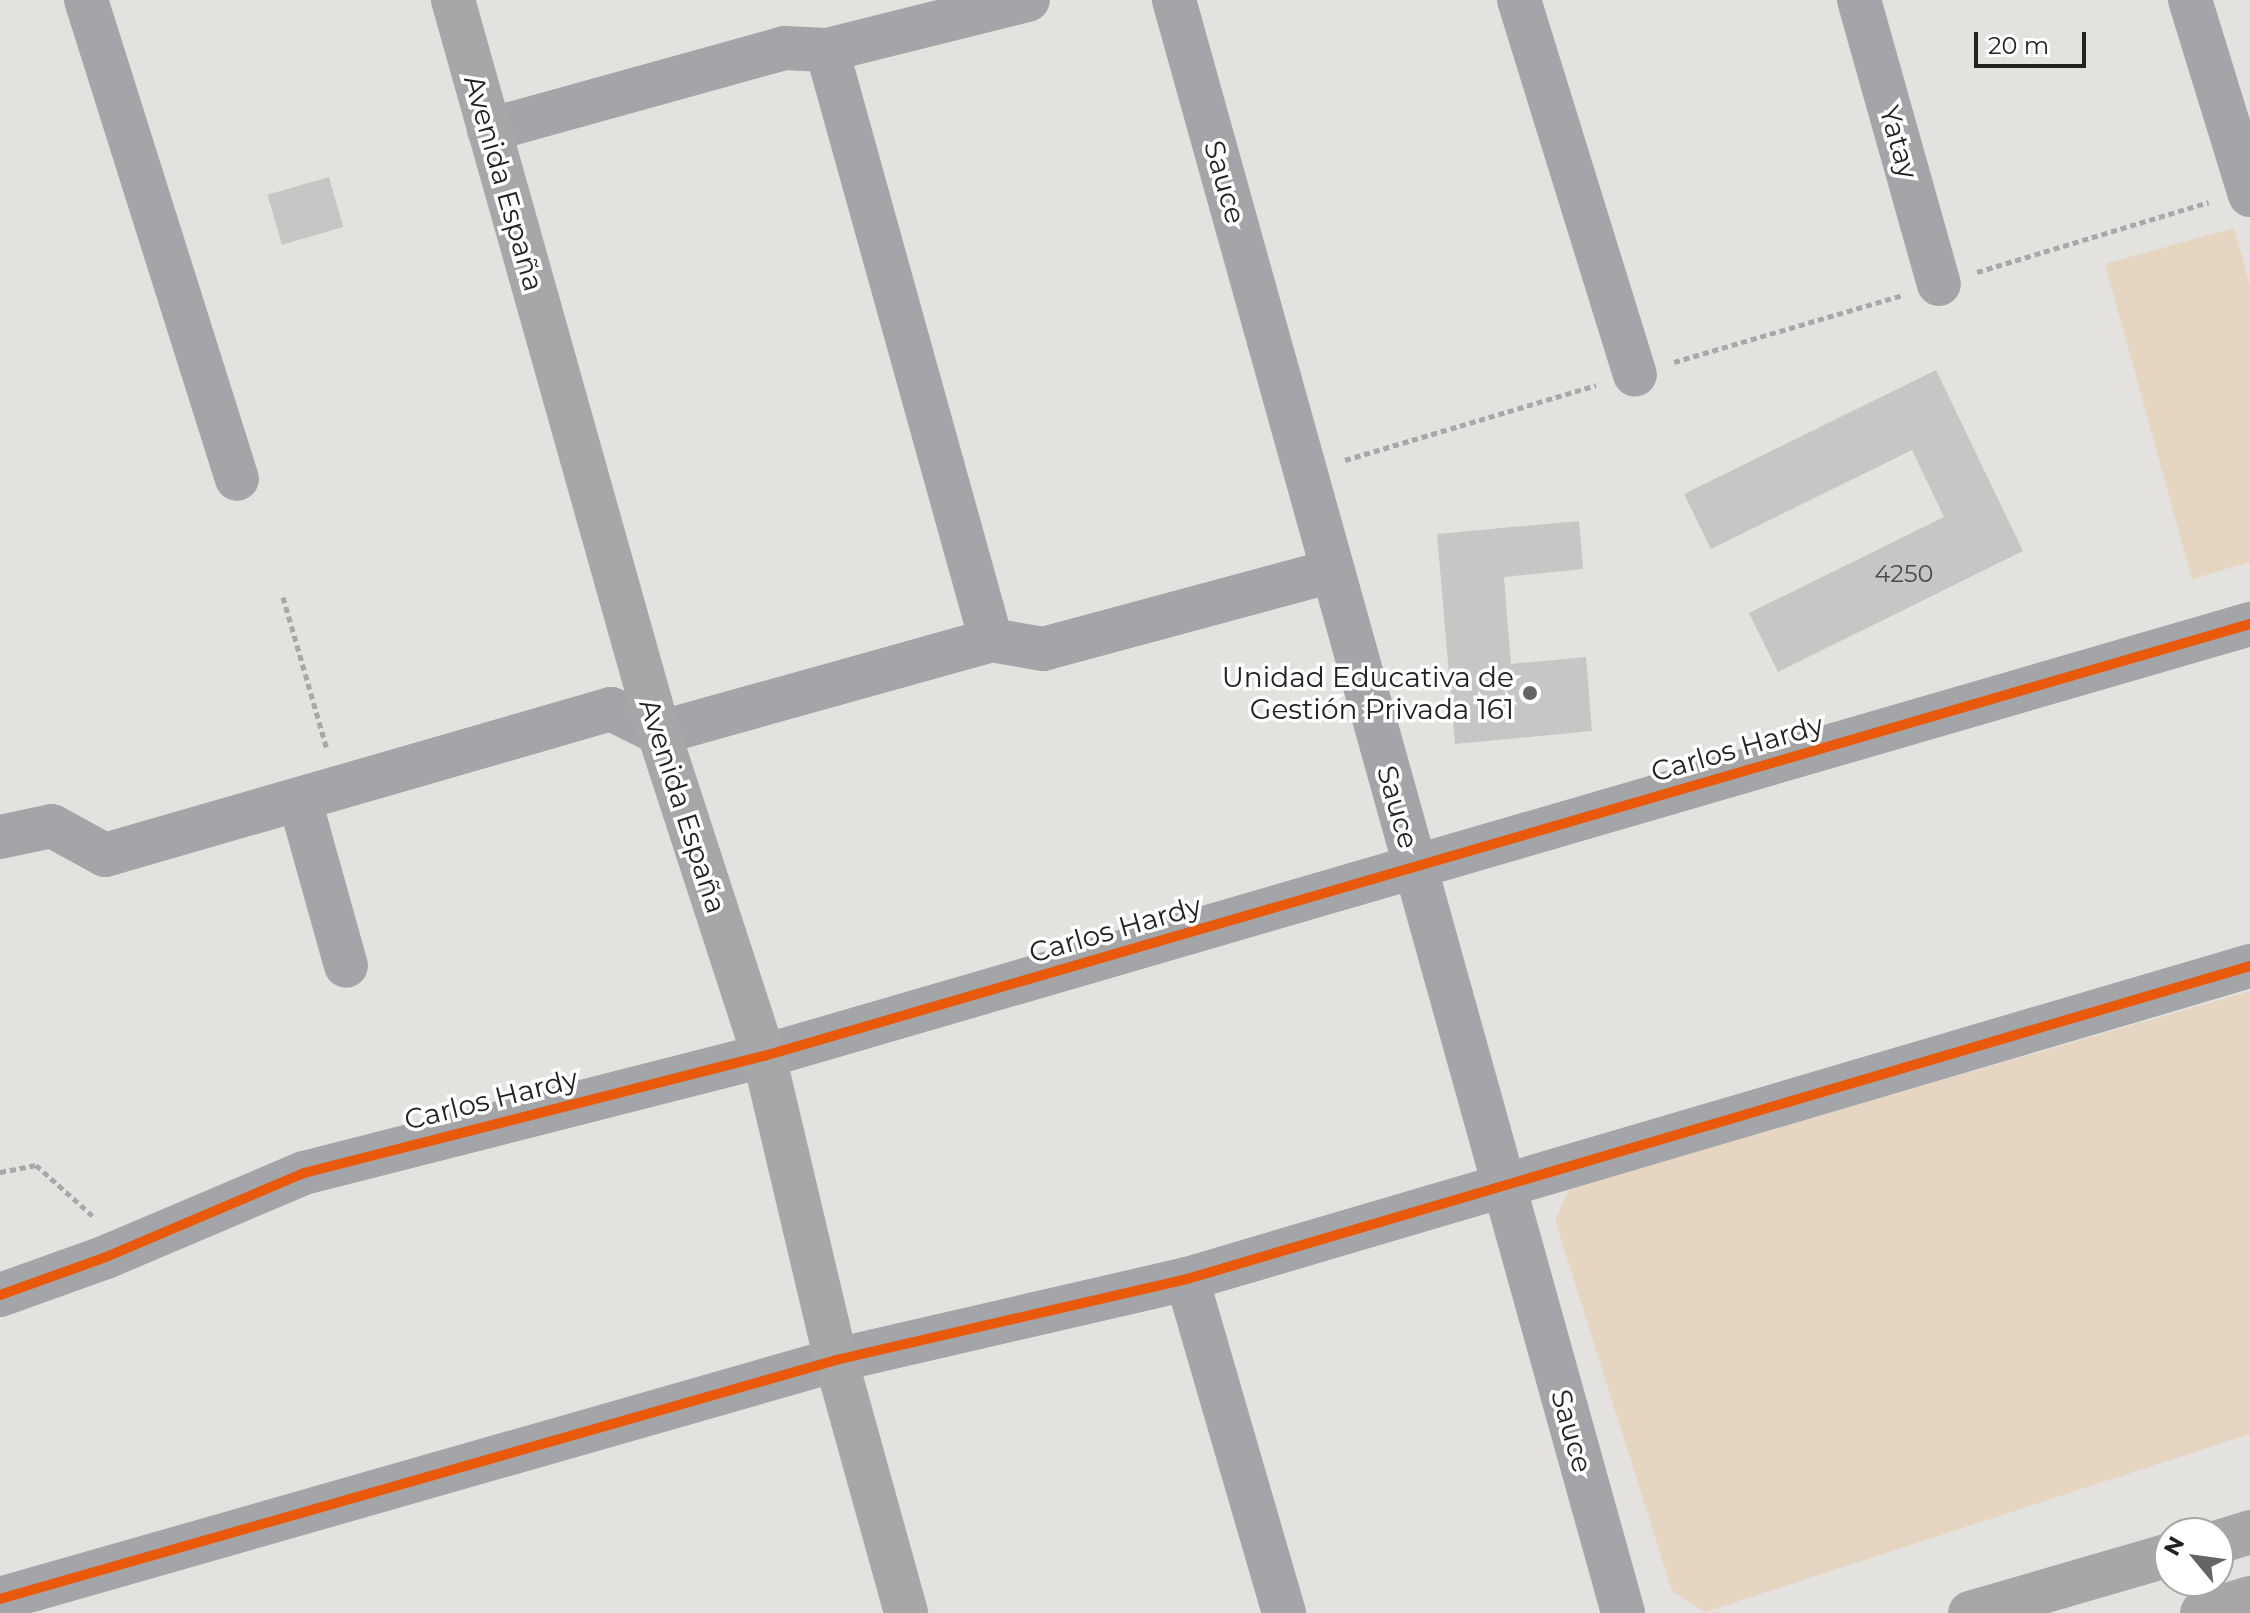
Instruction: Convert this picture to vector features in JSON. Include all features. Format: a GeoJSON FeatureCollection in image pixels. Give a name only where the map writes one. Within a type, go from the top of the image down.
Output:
{"type":"FeatureCollection","features":[{"type":"Feature","properties":{"kind":"main road","name":"Avenida España"},"geometry":{"type":"LineString","coordinates":[[453,0],[659,733],[764,1056],[836,1360],[906,1613]]}},
{"type":"Feature","properties":{"kind":"main road"},"geometry":{"type":"LineString","coordinates":[[1970,1613],[2154,1560]]}},
{"type":"Feature","properties":{"kind":"main road"},"geometry":{"type":"LineString","coordinates":[[2202,1613],[2250,1598]]}},
{"type":"Feature","properties":{"kind":"street"},"geometry":{"type":"LineString","coordinates":[[86,0],[237,479]]}},
{"type":"Feature","properties":{"kind":"street"},"geometry":{"type":"LineString","coordinates":[[489,130],[784,48],[827,50],[1028,0]]}},
{"type":"Feature","properties":{"kind":"street","name":"Sauce"},"geometry":{"type":"LineString","coordinates":[[1174,0],[1623,1613]]}},
{"type":"Feature","properties":{"kind":"street"},"geometry":{"type":"LineString","coordinates":[[1519,0],[1635,374]]}},
{"type":"Feature","properties":{"kind":"street","name":"Yatay"},"geometry":{"type":"LineString","coordinates":[[1859,0],[1939,284]]}},
{"type":"Feature","properties":{"kind":"street"},"geometry":{"type":"LineString","coordinates":[[2190,0],[2249,192]]}},
{"type":"Feature","properties":{"kind":"street"},"geometry":{"type":"LineString","coordinates":[[827,50],[991,640]]}},
{"type":"Feature","properties":{"kind":"street"},"geometry":{"type":"LineString","coordinates":[[0,837],[52,826],[105,855],[320,796],[611,709],[659,733],[991,640],[1043,649],[1333,571]]}},
{"type":"Feature","properties":{"kind":"street","name":"Carlos Hardy"},"geometry":{"type":"LineString","coordinates":[[0,1295],[129,1248],[304,1173],[764,1056],[2250,624]]}},
{"type":"Feature","properties":{"kind":"street"},"geometry":{"type":"LineString","coordinates":[[320,796],[346,966]]}},
{"type":"Feature","properties":{"kind":"street"},"geometry":{"type":"LineString","coordinates":[[0,1599],[836,1360],[1187,1279],[2250,966]]}},
{"type":"Feature","properties":{"kind":"street"},"geometry":{"type":"LineString","coordinates":[[1187,1279],[1284,1613]]}},
{"type":"Feature","properties":{"kind":"path"},"geometry":{"type":"LineString","coordinates":[[1305,472],[2249,192]]}},
{"type":"Feature","properties":{"kind":"path"},"geometry":{"type":"LineString","coordinates":[[283,597],[320,796]]}},
{"type":"Feature","properties":{"kind":"path"},"geometry":{"type":"LineString","coordinates":[[0,1172],[36,1165],[129,1248]]}},
{"type":"Feature","properties":{"kind":"shaded area"},"geometry":{"type":"Polygon","coordinates":[[[2234,228],[2250,286],[2250,562],[2192,579],[2105,264],[2234,228]]]}},
{"type":"Feature","properties":{"kind":"shaded area"},"geometry":{"type":"Polygon","coordinates":[[[2250,991],[2250,1434],[1705,1612],[1672,1591],[1555,1220],[1570,1188],[2250,991]]]}},
{"type":"Feature","properties":{"kind":"building"},"geometry":{"type":"Polygon","coordinates":[[[329,177],[343,227],[282,245],[267,195],[329,177]]]}},
{"type":"Feature","properties":{"kind":"building"},"geometry":{"type":"Polygon","coordinates":[[[1936,370],[2023,551],[1778,672],[1749,613],[1944,517],[1912,450],[1711,549],[1684,494],[1936,370]]]}},
{"type":"Feature","properties":{"kind":"building"},"geometry":{"type":"Polygon","coordinates":[[[1579,521],[1583,569],[1504,577],[1511,664],[1586,657],[1592,731],[1455,744],[1437,534],[1579,521]]]}},
{"type":"Feature","properties":{"kind":"cycle path"},"geometry":{"type":"LineString","coordinates":[[0,1295],[106,1257],[304,1173],[764,1056],[2250,624]]}},
{"type":"Feature","properties":{"kind":"cycle path"},"geometry":{"type":"LineString","coordinates":[[0,1599],[836,1360],[1187,1279],[2250,966]]}},
{"type":"Feature","properties":{"kind":"place","name":"Unidad Educativa de Gestión Privada 161"},"geometry":{"type":"Point","coordinates":[1530,693]}}]}
